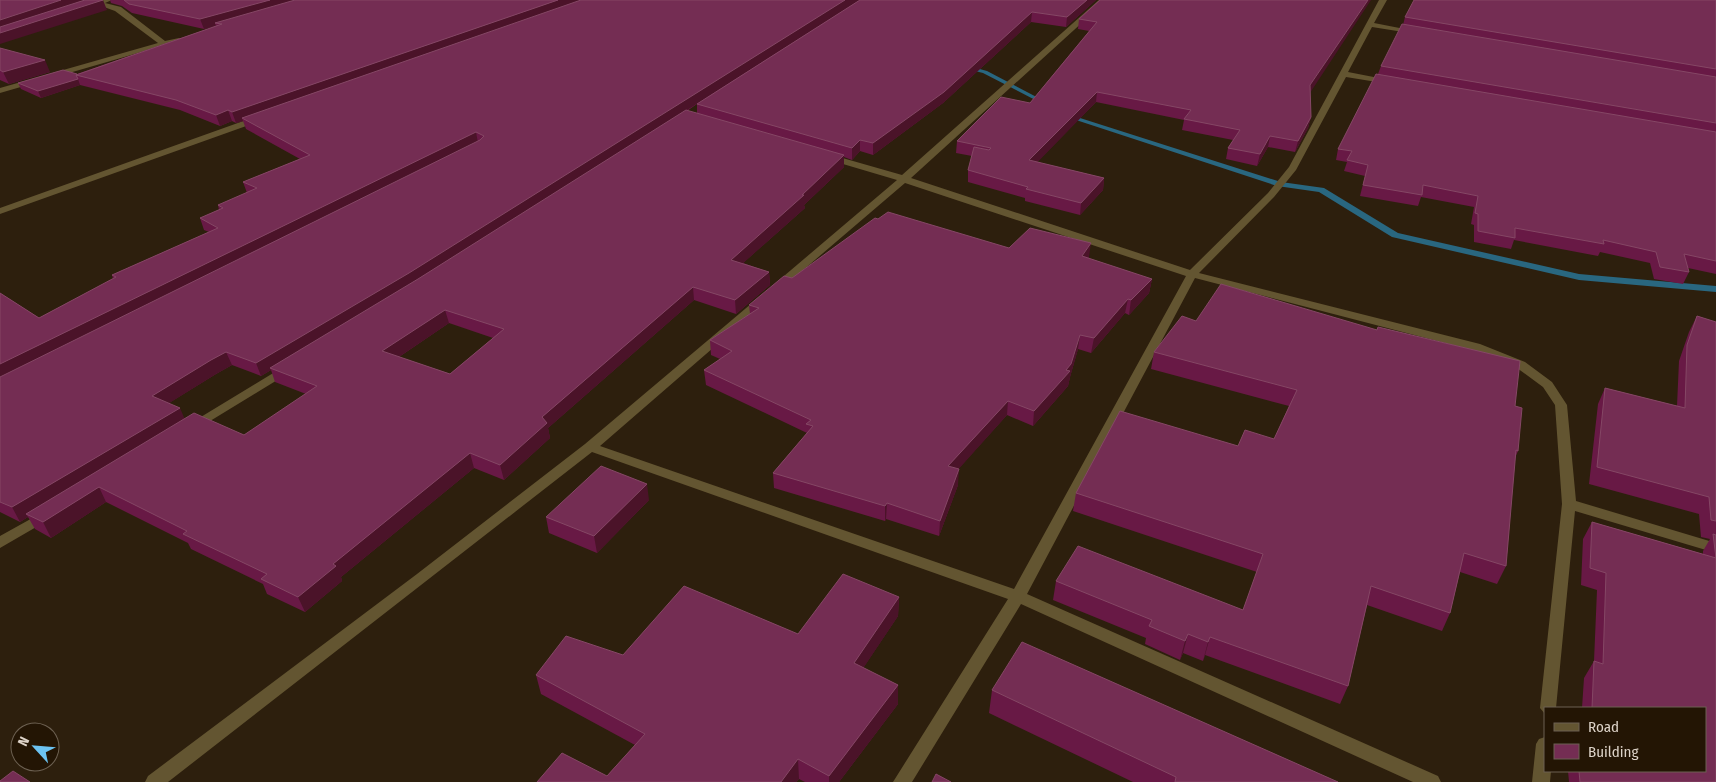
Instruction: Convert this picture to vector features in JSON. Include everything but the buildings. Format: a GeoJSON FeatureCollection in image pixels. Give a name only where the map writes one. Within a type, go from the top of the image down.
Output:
{"type":"FeatureCollection","features":[{"type":"Feature","properties":{"kind":"street"},"geometry":{"type":"LineString","coordinates":[[88,6],[108,0]]}},
{"type":"Feature","properties":{"kind":"street"},"geometry":{"type":"LineString","coordinates":[[154,782],[422,578],[590,447],[904,179],[1103,0]]}},
{"type":"Feature","properties":{"kind":"street"},"geometry":{"type":"LineString","coordinates":[[902,782],[1018,596],[1192,274],[1271,195],[1293,168],[1372,25],[1383,0]]}},
{"type":"Feature","properties":{"kind":"street"},"geometry":{"type":"LineString","coordinates":[[97,3],[118,9],[164,44]]}},
{"type":"Feature","properties":{"kind":"street"},"geometry":{"type":"LineString","coordinates":[[1372,25],[1421,33]]}},
{"type":"Feature","properties":{"kind":"street"},"geometry":{"type":"LineString","coordinates":[[0,91],[191,36]]}},
{"type":"Feature","properties":{"kind":"street"},"geometry":{"type":"LineString","coordinates":[[1345,74],[1403,84]]}},
{"type":"Feature","properties":{"kind":"street"},"geometry":{"type":"LineString","coordinates":[[0,211],[272,114]]}},
{"type":"Feature","properties":{"kind":"street"},"geometry":{"type":"LineString","coordinates":[[820,154],[904,179],[1192,274],[1476,347],[1521,365],[1548,385],[1561,405],[1569,504],[1548,707]]}},
{"type":"Feature","properties":{"kind":"street"},"geometry":{"type":"LineString","coordinates":[[179,434],[298,362]]}},
{"type":"Feature","properties":{"kind":"street"},"geometry":{"type":"LineString","coordinates":[[590,447],[1018,596],[1432,782]]}},
{"type":"Feature","properties":{"kind":"street"},"geometry":{"type":"LineString","coordinates":[[1569,504],[1716,548]]}},
{"type":"Feature","properties":{"kind":"street"},"geometry":{"type":"LineString","coordinates":[[0,543],[51,512]]}},
{"type":"Feature","properties":{"kind":"street"},"geometry":{"type":"LineString","coordinates":[[1541,782],[1544,754]]}},
{"type":"Feature","properties":{"kind":"waterway"},"geometry":{"type":"LineString","coordinates":[[965,67],[985,72],[1045,103]]}},
{"type":"Feature","properties":{"kind":"waterway"},"geometry":{"type":"LineString","coordinates":[[1067,114],[1280,184],[1321,190],[1395,235],[1579,277],[1716,289]]}}]}
